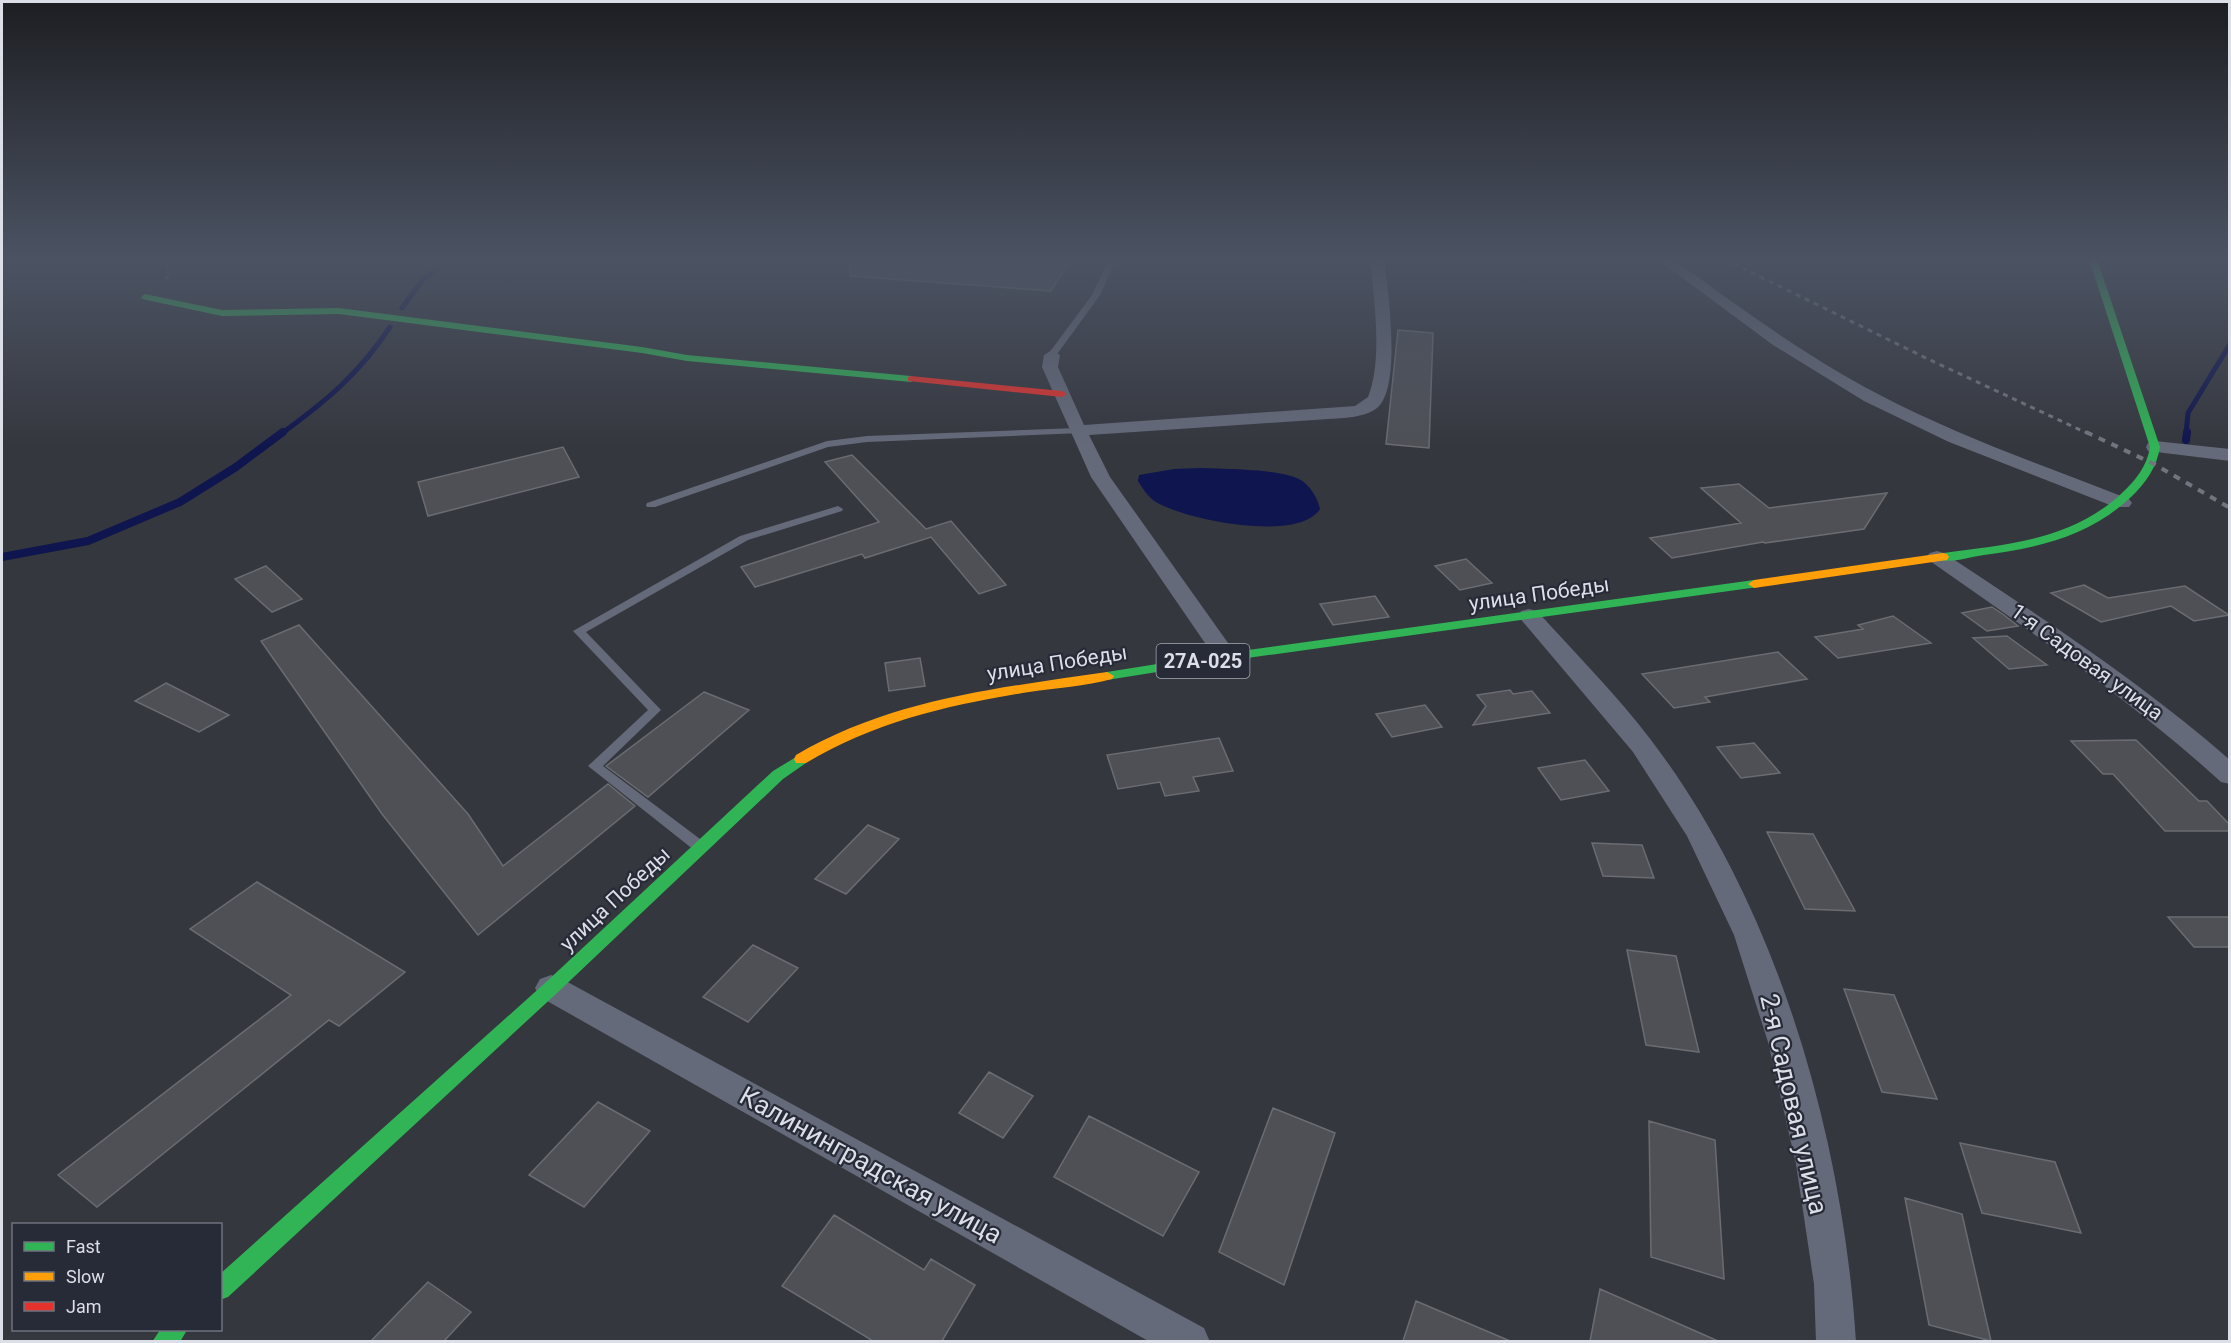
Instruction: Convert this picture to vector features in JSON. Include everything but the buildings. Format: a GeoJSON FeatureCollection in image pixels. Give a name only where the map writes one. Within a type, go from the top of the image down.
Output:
{"type":"FeatureCollection","features":[{"type":"Feature","properties":{"kind":"main road"},"geometry":{"type":"LineString","coordinates":[[422,322],[642,350],[687,358],[1062,394]]}},
{"type":"Feature","properties":{"kind":"main road"},"geometry":{"type":"LineString","coordinates":[[2114,322],[2155,447]]}},
{"type":"Feature","properties":{"kind":"main road","name":"улица Победы"},"geometry":{"type":"LineString","coordinates":[[222,1287],[551,988],[778,775],[823,744],[871,724],[966,698],[1226,657],[2034,544],[2074,533],[2100,520],[2122,502],[2154,464],[2155,447]]}},
{"type":"Feature","properties":{"kind":"street"},"geometry":{"type":"LineString","coordinates":[[1078,431],[1354,411],[1377,399],[1382,376],[1380,322]]}},
{"type":"Feature","properties":{"kind":"street"},"geometry":{"type":"LineString","coordinates":[[1755,322],[1836,377],[1900,413],[1944,433],[2122,502]]}},
{"type":"Feature","properties":{"kind":"street"},"geometry":{"type":"LineString","coordinates":[[1052,355],[1050,367],[1101,477],[1226,657]]}},
{"type":"Feature","properties":{"kind":"street"},"geometry":{"type":"LineString","coordinates":[[2155,447],[2229,455]]}},
{"type":"Feature","properties":{"kind":"street","name":"1-я Садовая улица"},"geometry":{"type":"LineString","coordinates":[[1937,557],[2119,682],[2184,733],[2229,775]]}},
{"type":"Feature","properties":{"kind":"street","name":"2-я Садовая улица"},"geometry":{"type":"LineString","coordinates":[[1528,616],[1642,746],[1699,833],[1749,935],[1785,1042],[1814,1164],[1833,1284],[1836,1341]]}},
{"type":"Feature","properties":{"kind":"street","name":"Калининградская улица"},"geometry":{"type":"LineString","coordinates":[[551,988],[1190,1341]]}},
{"type":"Feature","properties":{"kind":"lane"},"geometry":{"type":"LineString","coordinates":[[1052,355],[1076,322]]}},
{"type":"Feature","properties":{"kind":"lane"},"geometry":{"type":"LineString","coordinates":[[651,505],[827,444],[843,441],[867,438],[1078,431]]}},
{"type":"Feature","properties":{"kind":"lane"},"geometry":{"type":"LineString","coordinates":[[701,847],[595,766],[655,710],[579,631],[744,538],[838,509]]}},
{"type":"Feature","properties":{"kind":"shaded area"},"geometry":{"type":"Polygon","coordinates":[[[1201,468],[1279,473],[1299,479],[1310,488],[1320,509],[1308,519],[1290,525],[1241,525],[1171,509],[1156,502],[1138,481],[1139,475],[1174,469],[1201,468]]]}},
{"type":"Feature","properties":{"kind":"waterway"},"geometry":{"type":"LineString","coordinates":[[281,434],[341,386],[366,359],[390,327]]}},
{"type":"Feature","properties":{"kind":"waterway"},"geometry":{"type":"LineString","coordinates":[[2186,434],[2188,413],[2230,344]]}},
{"type":"Feature","properties":{"kind":"waterway"},"geometry":{"type":"LineString","coordinates":[[2,557],[88,541],[180,502],[236,467],[283,432]]}},
{"type":"Feature","properties":{"kind":"waterway"},"geometry":{"type":"LineString","coordinates":[[2186,440],[2187,432]]}},
{"type":"Feature","properties":{"kind":"railway"},"geometry":{"type":"LineString","coordinates":[[1852,322],[2089,434]]}},
{"type":"Feature","properties":{"kind":"railway"},"geometry":{"type":"LineString","coordinates":[[2086,432],[2154,464],[2230,508]]}},
{"type":"Feature","properties":{"kind":"traffic: fast"},"geometry":{"type":"LineString","coordinates":[[422,322],[642,350],[687,358],[911,379]]}},
{"type":"Feature","properties":{"kind":"traffic: fast"},"geometry":{"type":"LineString","coordinates":[[1943,557],[2019,546],[2068,533],[2091,523],[2112,509],[2143,476],[2150,466],[2155,447],[2114,322]]}},
{"type":"Feature","properties":{"kind":"traffic: fast"},"geometry":{"type":"LineString","coordinates":[[1107,676],[1226,657],[1754,584]]}},
{"type":"Feature","properties":{"kind":"traffic: fast"},"geometry":{"type":"LineString","coordinates":[[222,1287],[551,988],[778,775],[801,759]]}},
{"type":"Feature","properties":{"kind":"traffic: fast"},"geometry":{"type":"LineString","coordinates":[[163,1342],[175,1331]]}},
{"type":"Feature","properties":{"kind":"traffic: slow"},"geometry":{"type":"LineString","coordinates":[[1754,584],[1943,557]]}},
{"type":"Feature","properties":{"kind":"traffic: slow"},"geometry":{"type":"LineString","coordinates":[[801,759],[833,740],[908,712],[989,694],[1107,676]]}},
{"type":"Feature","properties":{"kind":"traffic: jam"},"geometry":{"type":"LineString","coordinates":[[911,379],[1062,394]]}}]}
